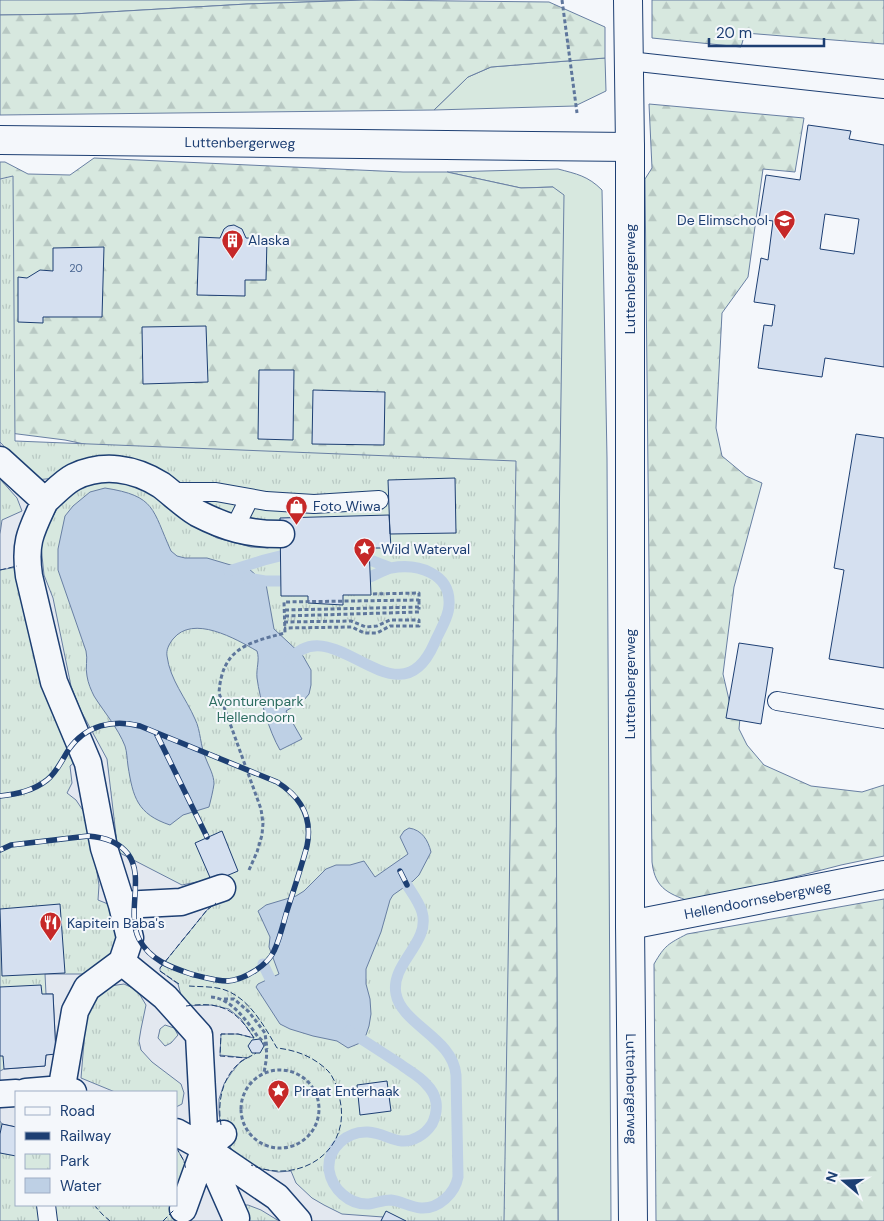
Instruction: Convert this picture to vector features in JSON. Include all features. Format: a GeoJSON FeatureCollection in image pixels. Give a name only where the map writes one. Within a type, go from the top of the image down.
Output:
{"type":"FeatureCollection","features":[{"type":"Feature","properties":{"kind":"street","name":"Luttenbergerweg"},"geometry":{"type":"LineString","coordinates":[[628,0],[630,147],[630,925],[633,1221]]}},
{"type":"Feature","properties":{"kind":"street","name":"Luttenbergerweg"},"geometry":{"type":"LineString","coordinates":[[0,140],[582,148],[630,147]]}},
{"type":"Feature","properties":{"kind":"street"},"geometry":{"type":"LineString","coordinates":[[0,460],[45,501]]}},
{"type":"Feature","properties":{"kind":"street"},"geometry":{"type":"LineString","coordinates":[[65,1091],[75,1011],[87,988],[122,962],[130,938],[104,848],[88,763],[39,642],[26,558],[30,534],[45,501],[73,478],[98,468],[122,469],[141,475],[162,486],[195,512],[234,529],[258,534],[281,534]]}},
{"type":"Feature","properties":{"kind":"street","name":"Hellendoornsebergweg"},"geometry":{"type":"LineString","coordinates":[[630,925],[884,875]]}},
{"type":"Feature","properties":{"kind":"street"},"geometry":{"type":"LineString","coordinates":[[122,905],[181,902],[222,888]]}},
{"type":"Feature","properties":{"kind":"street"},"geometry":{"type":"LineString","coordinates":[[122,962],[173,996],[199,1035],[214,1141],[236,1218]]}},
{"type":"Feature","properties":{"kind":"street"},"geometry":{"type":"LineString","coordinates":[[0,1094],[15,1093]]}},
{"type":"Feature","properties":{"kind":"street"},"geometry":{"type":"LineString","coordinates":[[178,1132],[214,1141],[277,1197],[298,1221]]}},
{"type":"Feature","properties":{"kind":"street"},"geometry":{"type":"LineString","coordinates":[[184,1209],[214,1141]]}},
{"type":"Feature","properties":{"kind":"lane"},"geometry":{"type":"LineString","coordinates":[[629,61],[884,89]]}},
{"type":"Feature","properties":{"kind":"lane"},"geometry":{"type":"LineString","coordinates":[[169,492],[216,492],[249,499],[314,504],[379,500]]}},
{"type":"Feature","properties":{"kind":"lane"},"geometry":{"type":"LineString","coordinates":[[234,529],[249,499]]}},
{"type":"Feature","properties":{"kind":"lane"},"geometry":{"type":"LineString","coordinates":[[777,701],[884,719]]}},
{"type":"Feature","properties":{"kind":"lane"},"geometry":{"type":"LineString","coordinates":[[46,1206],[48,1221]]}},
{"type":"Feature","properties":{"kind":"path"},"geometry":{"type":"LineString","coordinates":[[562,0],[582,148]]}},
{"type":"Feature","properties":{"kind":"path"},"geometry":{"type":"LineString","coordinates":[[285,616],[419,612],[419,593],[370,594]]}},
{"type":"Feature","properties":{"kind":"path"},"geometry":{"type":"LineString","coordinates":[[222,888],[241,879],[251,867],[257,852],[264,823],[258,798],[219,693],[220,676],[230,657],[242,647],[284,634],[284,602],[419,600]]}},
{"type":"Feature","properties":{"kind":"path"},"geometry":{"type":"LineString","coordinates":[[284,610],[419,607]]}},
{"type":"Feature","properties":{"kind":"path"},"geometry":{"type":"LineString","coordinates":[[284,622],[351,621],[366,627],[377,626],[390,620],[419,620],[419,626],[390,626],[377,633],[364,633],[352,627],[284,628]]}},
{"type":"Feature","properties":{"kind":"path"},"geometry":{"type":"LineString","coordinates":[[173,996],[234,999],[249,1012],[265,1033],[268,1051],[264,1073],[253,1081],[245,1092],[241,1106],[242,1119],[247,1132],[257,1142],[269,1148],[283,1149],[296,1146],[307,1139],[316,1124],[320,1105],[316,1093],[310,1083],[300,1075],[276,1070],[264,1073]]}},
{"type":"Feature","properties":{"kind":"path"},"geometry":{"type":"LineString","coordinates":[[224,999],[242,1016],[261,1039],[268,1051]]}},
{"type":"Feature","properties":{"kind":"green space"},"geometry":{"type":"Polygon","coordinates":[[[0,0],[365,0],[247,4],[73,14],[0,15],[0,0]]]}},
{"type":"Feature","properties":{"kind":"green space"},"geometry":{"type":"Polygon","coordinates":[[[365,0],[549,2],[605,27],[605,58],[491,67],[468,77],[434,110],[0,115],[0,15],[73,14],[247,4],[365,0]]]}},
{"type":"Feature","properties":{"kind":"green space"},"geometry":{"type":"Polygon","coordinates":[[[652,0],[884,0],[884,44],[745,33],[741,47],[652,38],[652,0]]]}},
{"type":"Feature","properties":{"kind":"green space"},"geometry":{"type":"Polygon","coordinates":[[[605,58],[606,91],[575,106],[434,110],[468,77],[491,67],[605,58]]]}},
{"type":"Feature","properties":{"kind":"green space"},"geometry":{"type":"Polygon","coordinates":[[[649,104],[804,118],[795,172],[763,169],[748,277],[722,313],[716,428],[722,456],[746,476],[762,483],[734,587],[723,674],[730,704],[740,718],[739,729],[747,745],[764,765],[811,786],[862,792],[884,785],[884,856],[841,865],[694,903],[665,890],[656,879],[652,862],[645,179],[652,168],[649,104]]]}},
{"type":"Feature","properties":{"kind":"green space"},"geometry":{"type":"Polygon","coordinates":[[[94,158],[403,172],[447,172],[521,188],[553,187],[564,195],[556,734],[558,1221],[408,1221],[127,453],[65,440],[2,432],[0,162],[5,162],[28,174],[70,175],[94,158]]]}},
{"type":"Feature","properties":{"kind":"green space"},"geometry":{"type":"Polygon","coordinates":[[[558,169],[577,174],[597,185],[602,190],[607,458],[611,1221],[558,1221],[553,187],[521,188],[447,172],[558,169]]]}},
{"type":"Feature","properties":{"kind":"green space","name":"Avonturenpark Hellendoorn"},"geometry":{"type":"Polygon","coordinates":[[[13,176],[15,441],[516,461],[504,1221],[0,1221],[0,179],[13,176]]]}},
{"type":"Feature","properties":{"kind":"green space"},"geometry":{"type":"Polygon","coordinates":[[[884,899],[884,1221],[656,1221],[654,964],[661,953],[671,943],[687,934],[884,899]]]}},
{"type":"Feature","properties":{"kind":"shaded area"},"geometry":{"type":"Polygon","coordinates":[[[0,442],[37,480],[54,478],[66,469],[81,462],[91,460],[103,459],[137,463],[159,473],[186,492],[226,514],[280,528],[280,541],[268,548],[251,547],[217,538],[185,521],[153,494],[141,487],[116,479],[98,480],[82,486],[58,507],[46,529],[41,546],[44,575],[53,598],[71,686],[81,711],[107,759],[118,852],[182,885],[211,879],[212,882],[219,879],[222,888],[224,897],[207,910],[160,968],[160,971],[178,984],[184,1006],[212,1005],[229,1009],[241,1019],[254,1038],[238,1034],[221,1034],[220,1055],[247,1058],[241,1061],[232,1072],[224,1084],[219,1099],[221,1129],[226,1141],[235,1154],[248,1163],[262,1169],[278,1172],[291,1171],[296,1183],[312,1198],[324,1205],[342,1214],[383,1217],[381,1221],[279,1221],[261,1210],[248,1205],[242,1205],[239,1208],[241,1215],[233,1220],[228,1217],[222,1221],[186,1221],[186,1209],[180,1210],[180,1200],[186,1169],[178,1150],[178,1106],[182,1104],[184,1093],[181,1084],[152,1062],[141,1050],[139,1041],[146,1005],[137,990],[124,984],[110,986],[93,997],[87,1006],[81,1078],[113,1091],[15,1091],[15,1127],[2,1124],[0,1121],[0,1071],[4,1069],[45,1066],[46,1055],[56,1053],[53,994],[46,994],[45,974],[87,974],[116,953],[119,940],[118,924],[114,913],[108,904],[98,900],[99,885],[89,824],[76,800],[67,793],[72,783],[70,766],[76,761],[77,752],[66,735],[34,650],[17,567],[0,570],[2,520],[22,511],[17,498],[0,479],[0,442]],[[165,1025],[160,1029],[158,1038],[165,1046],[171,1043],[178,1035],[174,1028],[165,1025]]]}},
{"type":"Feature","properties":{"kind":"water"},"geometry":{"type":"Polygon","coordinates":[[[105,488],[122,491],[143,500],[155,515],[171,551],[177,556],[207,558],[248,568],[266,584],[274,629],[303,656],[311,670],[309,694],[304,700],[286,711],[302,739],[280,750],[269,725],[260,696],[257,678],[257,651],[226,635],[203,629],[181,632],[173,639],[167,652],[171,673],[197,724],[214,784],[209,807],[183,815],[170,825],[150,816],[138,803],[132,787],[125,746],[115,726],[94,696],[89,684],[86,673],[86,651],[58,570],[58,549],[65,516],[73,506],[90,492],[105,488]]]}},
{"type":"Feature","properties":{"kind":"water"},"geometry":{"type":"Polygon","coordinates":[[[409,828],[424,836],[431,852],[419,875],[393,895],[390,900],[381,932],[366,969],[366,984],[371,1014],[366,1035],[360,1043],[348,1048],[337,1041],[313,1036],[280,1024],[256,987],[258,984],[279,974],[269,947],[270,937],[258,911],[266,905],[296,896],[304,891],[326,869],[336,865],[350,865],[364,861],[375,877],[408,854],[400,837],[409,828]]]}},
{"type":"Feature","properties":{"kind":"building"},"geometry":{"type":"Polygon","coordinates":[[[808,125],[851,131],[849,139],[884,145],[884,367],[825,358],[822,377],[758,368],[764,325],[772,326],[775,305],[754,302],[761,258],[768,260],[773,221],[759,219],[766,175],[800,180],[808,125]],[[825,214],[820,249],[854,254],[859,219],[825,214]]]}},
{"type":"Feature","properties":{"kind":"building","name":"Alaska"},"geometry":{"type":"Polygon","coordinates":[[[234,225],[242,229],[246,238],[267,239],[266,280],[245,280],[245,296],[197,295],[199,237],[220,238],[224,229],[234,225]]]}},
{"type":"Feature","properties":{"kind":"building"},"geometry":{"type":"Polygon","coordinates":[[[104,247],[102,317],[43,317],[43,323],[18,322],[18,277],[27,278],[40,270],[53,271],[53,248],[104,247]]]}},
{"type":"Feature","properties":{"kind":"building"},"geometry":{"type":"Polygon","coordinates":[[[206,326],[208,382],[143,384],[142,327],[206,326]]]}},
{"type":"Feature","properties":{"kind":"building"},"geometry":{"type":"Polygon","coordinates":[[[259,370],[294,370],[293,440],[258,439],[259,370]]]}},
{"type":"Feature","properties":{"kind":"building"},"geometry":{"type":"Polygon","coordinates":[[[313,390],[385,392],[384,445],[312,444],[313,390]]]}},
{"type":"Feature","properties":{"kind":"building"},"geometry":{"type":"Polygon","coordinates":[[[856,434],[884,438],[884,668],[829,659],[844,570],[834,568],[856,434]]]}},
{"type":"Feature","properties":{"kind":"building"},"geometry":{"type":"Polygon","coordinates":[[[455,478],[456,533],[390,534],[388,480],[455,478]]]}},
{"type":"Feature","properties":{"kind":"building"},"geometry":{"type":"Polygon","coordinates":[[[389,515],[391,548],[369,548],[371,595],[343,595],[343,605],[308,603],[308,596],[281,596],[280,518],[389,515]]]}},
{"type":"Feature","properties":{"kind":"building"},"geometry":{"type":"Polygon","coordinates":[[[739,643],[773,648],[761,724],[726,718],[739,643]]]}},
{"type":"Feature","properties":{"kind":"building"},"geometry":{"type":"Polygon","coordinates":[[[222,831],[238,871],[212,882],[195,843],[222,831]]]}},
{"type":"Feature","properties":{"kind":"building"},"geometry":{"type":"Polygon","coordinates":[[[60,904],[65,973],[2,976],[0,909],[60,904]]]}},
{"type":"Feature","properties":{"kind":"building"},"geometry":{"type":"Polygon","coordinates":[[[41,985],[42,994],[53,994],[56,1054],[46,1055],[45,1066],[4,1069],[3,1056],[0,1056],[0,987],[41,985]]]}},
{"type":"Feature","properties":{"kind":"building"},"geometry":{"type":"Polygon","coordinates":[[[260,1039],[264,1046],[260,1053],[252,1053],[248,1046],[252,1040],[260,1039]]]}},
{"type":"Feature","properties":{"kind":"building"},"geometry":{"type":"Polygon","coordinates":[[[387,1081],[391,1111],[360,1115],[357,1085],[387,1081]]]}},
{"type":"Feature","properties":{"kind":"building"},"geometry":{"type":"Polygon","coordinates":[[[2,1124],[15,1127],[15,1156],[0,1153],[2,1124]]]}},
{"type":"Feature","properties":{"kind":"building"},"geometry":{"type":"Polygon","coordinates":[[[386,1211],[406,1221],[381,1221],[386,1211]]]}},
{"type":"Feature","properties":{"kind":"waterway"},"geometry":{"type":"LineString","coordinates":[[229,571],[280,556]]}},
{"type":"Feature","properties":{"kind":"waterway"},"geometry":{"type":"LineString","coordinates":[[370,560],[391,568]]}},
{"type":"Feature","properties":{"kind":"waterway"},"geometry":{"type":"LineString","coordinates":[[289,661],[306,648],[325,647],[344,653],[383,672],[402,674],[419,667],[434,644],[447,614],[449,605],[448,594],[444,585],[431,573],[411,567],[391,568],[370,577]]}},
{"type":"Feature","properties":{"kind":"waterway"},"geometry":{"type":"LineString","coordinates":[[248,578],[280,581]]}},
{"type":"Feature","properties":{"kind":"waterway"},"geometry":{"type":"LineString","coordinates":[[349,1031],[421,1079],[434,1095],[436,1110],[433,1122],[429,1128],[422,1135],[411,1140],[399,1141],[375,1133],[360,1132],[340,1142],[331,1155],[329,1162],[329,1170],[334,1183],[348,1199],[362,1204],[391,1200],[428,1208],[440,1203],[450,1194],[458,1177],[456,1075],[453,1062],[446,1051],[407,1015],[400,1005],[396,994],[399,972],[421,934],[423,923],[421,908],[407,885]]}},
{"type":"Feature","properties":{"kind":"waterway"},"geometry":{"type":"LineString","coordinates":[[263,964],[276,991]]}},
{"type":"Feature","properties":{"kind":"railway"},"geometry":{"type":"LineString","coordinates":[[0,796],[36,787],[51,777],[69,749],[83,734],[101,726],[120,723],[140,726],[277,782],[299,801],[308,826],[307,846],[274,951],[267,961],[255,971],[241,978],[228,981],[205,978],[176,969],[161,962],[144,946],[135,929],[136,884],[133,863],[128,854],[115,843],[99,837],[88,836],[11,845],[0,850]]}},
{"type":"Feature","properties":{"kind":"railway"},"geometry":{"type":"LineString","coordinates":[[157,735],[207,837]]}},
{"type":"Feature","properties":{"kind":"railway"},"geometry":{"type":"LineString","coordinates":[[400,871],[407,885]]}},
{"type":"Feature","properties":{"kind":"fence"},"geometry":{"type":"LineString","coordinates":[[0,570],[17,566]]}},
{"type":"Feature","properties":{"kind":"fence"},"geometry":{"type":"LineString","coordinates":[[179,984],[160,971],[160,968],[207,910],[216,903]]}},
{"type":"Feature","properties":{"kind":"fence"},"geometry":{"type":"LineString","coordinates":[[189,986],[216,988],[234,994],[255,1014],[277,1048],[297,1052],[321,1064],[328,1071],[336,1085],[342,1115],[338,1133],[331,1147],[319,1159],[304,1167],[288,1171],[269,1170],[251,1165]]}},
{"type":"Feature","properties":{"kind":"fence"},"geometry":{"type":"LineString","coordinates":[[186,1006],[218,1006],[234,1014],[241,1020],[254,1038],[238,1034],[221,1034],[220,1056],[247,1058]]}},
{"type":"Feature","properties":{"kind":"fence"},"geometry":{"type":"LineString","coordinates":[[221,1125],[222,1090],[235,1067],[256,1053]]}},
{"type":"Feature","properties":{"kind":"fence"},"geometry":{"type":"LineString","coordinates":[[178,1150],[184,1161],[186,1170]]}},
{"type":"Feature","properties":{"kind":"fence"},"geometry":{"type":"LineString","coordinates":[[95,1206],[110,1221]]}},
{"type":"Feature","properties":{"kind":"fence"},"geometry":{"type":"LineString","coordinates":[[163,1221],[174,1210]]}},
{"type":"Feature","properties":{"kind":"place","name":"De Elimschool"},"geometry":{"type":"Point","coordinates":[784,239]}},
{"type":"Feature","properties":{"kind":"place","name":"Alaska"},"geometry":{"type":"Point","coordinates":[232,259]}},
{"type":"Feature","properties":{"kind":"place","name":"Foto Wiwa"},"geometry":{"type":"Point","coordinates":[297,525]}},
{"type":"Feature","properties":{"kind":"place","name":"Wild Waterval"},"geometry":{"type":"Point","coordinates":[365,568]}},
{"type":"Feature","properties":{"kind":"place","name":"Kapitein Baba's"},"geometry":{"type":"Point","coordinates":[51,942]}},
{"type":"Feature","properties":{"kind":"place","name":"Piraat Enterhaak"},"geometry":{"type":"Point","coordinates":[278,1110]}}]}
